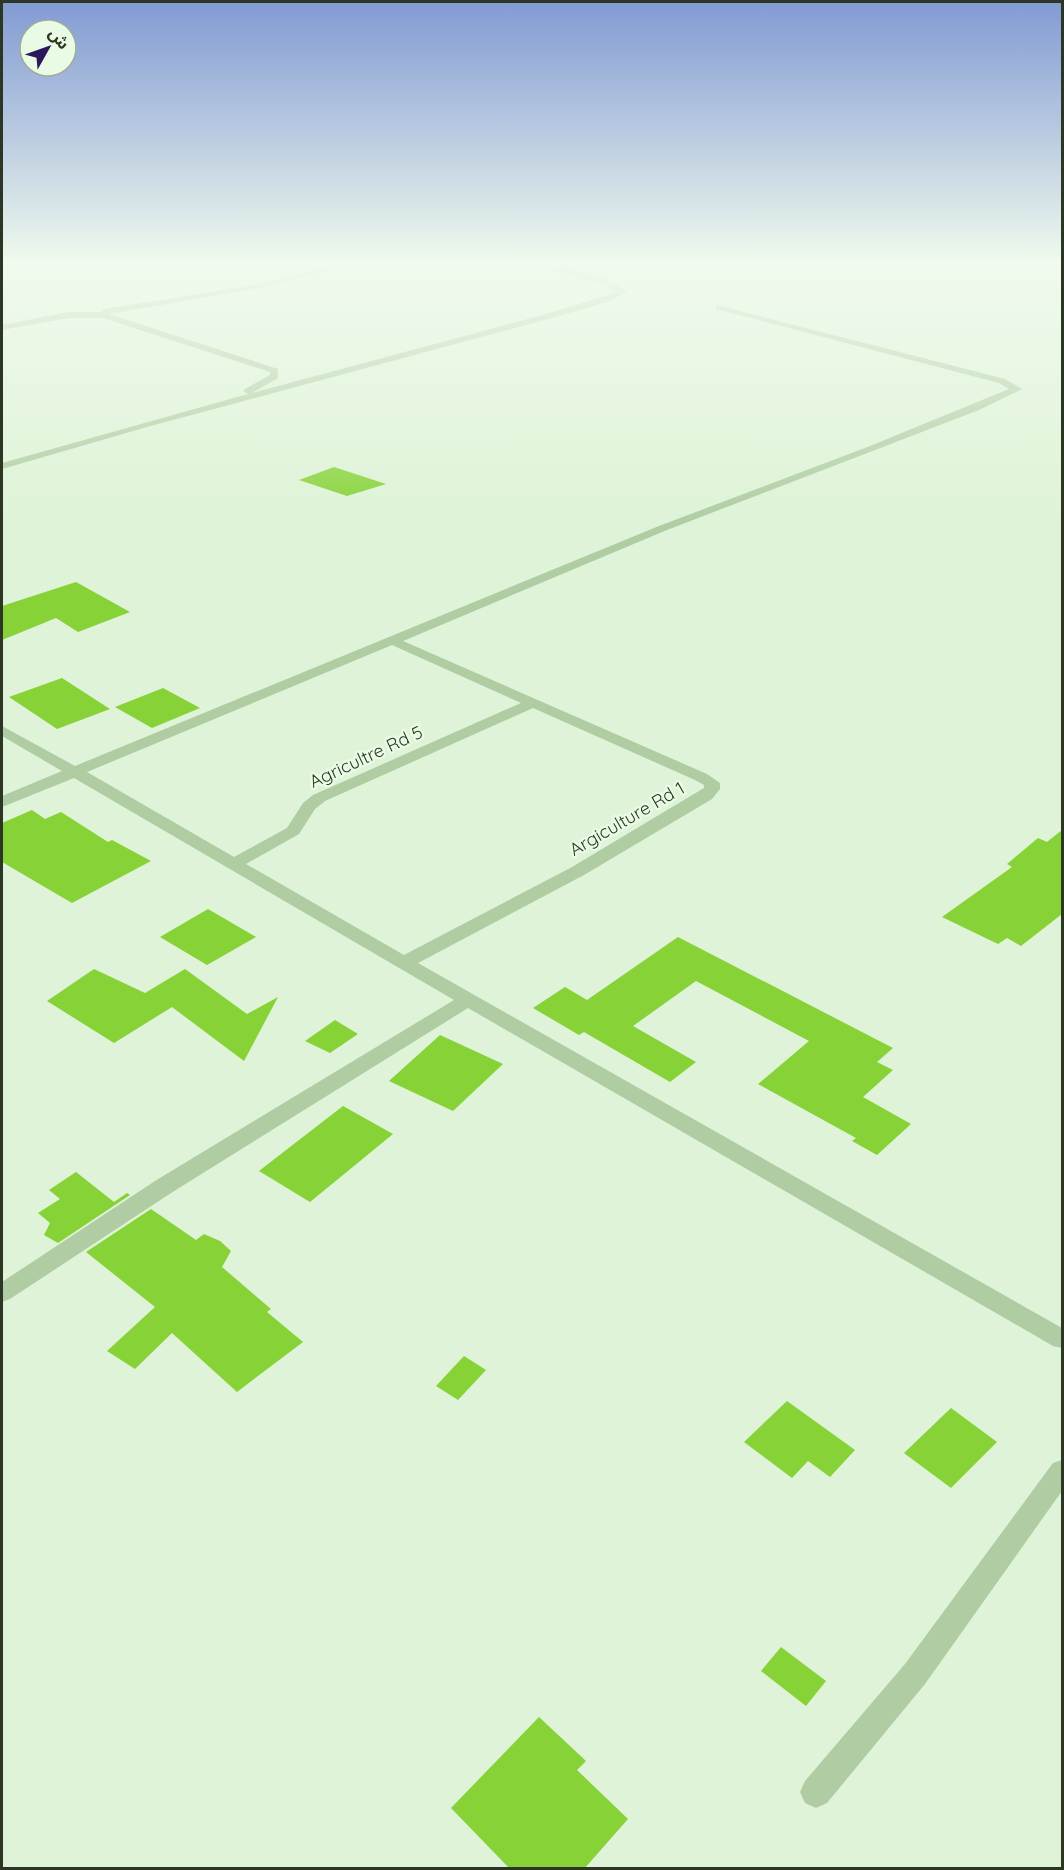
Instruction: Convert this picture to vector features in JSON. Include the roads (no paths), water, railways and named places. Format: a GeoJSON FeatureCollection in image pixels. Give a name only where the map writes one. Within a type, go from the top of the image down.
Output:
{"type":"FeatureCollection","features":[{"type":"Feature","properties":{"kind":"street"},"geometry":{"type":"LineString","coordinates":[[204,410],[264,384],[275,376],[274,372],[250,361],[220,351]]}},
{"type":"Feature","properties":{"kind":"street"},"geometry":{"type":"LineString","coordinates":[[2,466],[143,425],[420,351]]}},
{"type":"Feature","properties":{"kind":"street"},"geometry":{"type":"LineString","coordinates":[[2,802],[663,528],[884,444],[1017,389],[1002,381],[889,351]]}},
{"type":"Feature","properties":{"kind":"street","name":"Argiculture Rd 1"},"geometry":{"type":"LineString","coordinates":[[393,641],[530,704],[712,783],[712,789],[706,796],[578,871],[404,963]]}},
{"type":"Feature","properties":{"kind":"street","name":"Agricultre Rd 5"},"geometry":{"type":"LineString","coordinates":[[234,864],[293,831],[309,806],[319,798],[530,704]]}},
{"type":"Feature","properties":{"kind":"street"},"geometry":{"type":"LineString","coordinates":[[2,730],[468,1000],[1062,1339]]}},
{"type":"Feature","properties":{"kind":"street"},"geometry":{"type":"LineString","coordinates":[[2,1293],[163,1187],[468,1000]]}},
{"type":"Feature","properties":{"kind":"street"},"geometry":{"type":"LineString","coordinates":[[816,1792],[915,1674],[1062,1471]]}}]}
